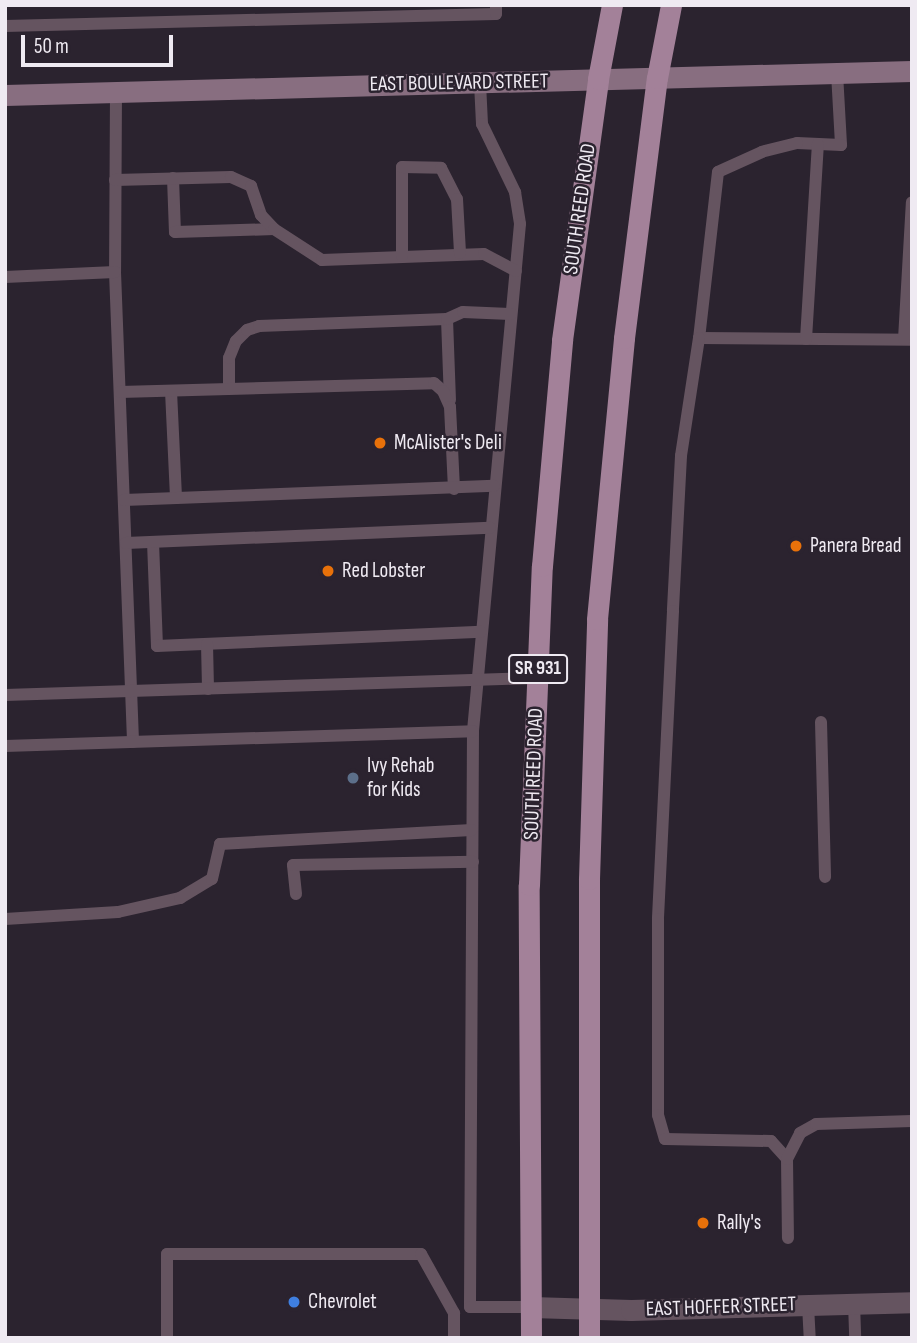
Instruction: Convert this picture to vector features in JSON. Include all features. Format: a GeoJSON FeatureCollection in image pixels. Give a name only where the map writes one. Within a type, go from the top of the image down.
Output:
{"type":"FeatureCollection","features":[{"type":"Feature","properties":{"kind":"main road","name":"SOUTH REED ROAD"},"geometry":{"type":"LineString","coordinates":[[531,1338],[529,885],[541,566],[562,341],[598,79],[612,5]]}},
{"type":"Feature","properties":{"kind":"main road","name":"SR 931"},"geometry":{"type":"LineString","coordinates":[[589,1338],[589,879],[597,619],[624,338],[657,78],[671,5]]}},
{"type":"Feature","properties":{"kind":"main road","name":"EAST BOULEVARD STREET"},"geometry":{"type":"LineString","coordinates":[[5,95],[912,71]]}},
{"type":"Feature","properties":{"kind":"street","name":"EAST HOFFER STREET"},"geometry":{"type":"LineString","coordinates":[[531,1307],[589,1310],[912,1302]]}},
{"type":"Feature","properties":{"kind":"lane"},"geometry":{"type":"LineString","coordinates":[[5,26],[496,14],[496,5]]}},
{"type":"Feature","properties":{"kind":"lane"},"geometry":{"type":"LineString","coordinates":[[787,1159],[771,1142],[665,1139],[658,1115],[657,919],[681,457],[699,338],[718,172],[762,152],[797,143],[841,145],[837,73]]}},
{"type":"Feature","properties":{"kind":"lane"},"geometry":{"type":"LineString","coordinates":[[470,1307],[473,731],[520,224],[514,192],[482,124],[480,83]]}},
{"type":"Feature","properties":{"kind":"lane"},"geometry":{"type":"LineString","coordinates":[[116,91],[115,272],[133,742]]}},
{"type":"Feature","properties":{"kind":"lane"},"geometry":{"type":"LineString","coordinates":[[806,339],[818,144]]}},
{"type":"Feature","properties":{"kind":"lane"},"geometry":{"type":"LineString","coordinates":[[402,256],[402,167],[441,168],[457,199],[460,253]]}},
{"type":"Feature","properties":{"kind":"lane"},"geometry":{"type":"LineString","coordinates":[[115,180],[231,177],[251,186],[261,215],[274,229],[322,260],[484,254],[516,271]]}},
{"type":"Feature","properties":{"kind":"lane"},"geometry":{"type":"LineString","coordinates":[[173,178],[175,232],[274,229]]}},
{"type":"Feature","properties":{"kind":"lane"},"geometry":{"type":"LineString","coordinates":[[699,338],[908,340],[912,202]]}},
{"type":"Feature","properties":{"kind":"lane"},"geometry":{"type":"LineString","coordinates":[[5,277],[115,272]]}},
{"type":"Feature","properties":{"kind":"lane"},"geometry":{"type":"LineString","coordinates":[[229,388],[229,358],[236,341],[247,330],[259,327],[447,319],[463,312],[511,314]]}},
{"type":"Feature","properties":{"kind":"lane"},"geometry":{"type":"LineString","coordinates":[[447,319],[454,489]]}},
{"type":"Feature","properties":{"kind":"lane"},"geometry":{"type":"LineString","coordinates":[[120,392],[420,382],[434,383],[443,391],[450,407]]}},
{"type":"Feature","properties":{"kind":"lane"},"geometry":{"type":"LineString","coordinates":[[172,391],[176,498]]}},
{"type":"Feature","properties":{"kind":"lane"},"geometry":{"type":"LineString","coordinates":[[124,500],[494,486]]}},
{"type":"Feature","properties":{"kind":"lane"},"geometry":{"type":"LineString","coordinates":[[126,543],[490,528]]}},
{"type":"Feature","properties":{"kind":"lane"},"geometry":{"type":"LineString","coordinates":[[153,542],[157,646],[481,632]]}},
{"type":"Feature","properties":{"kind":"lane"},"geometry":{"type":"LineString","coordinates":[[207,644],[208,689]]}},
{"type":"Feature","properties":{"kind":"lane"},"geometry":{"type":"LineString","coordinates":[[5,695],[537,678]]}},
{"type":"Feature","properties":{"kind":"lane"},"geometry":{"type":"LineString","coordinates":[[821,722],[824,877]]}},
{"type":"Feature","properties":{"kind":"lane"},"geometry":{"type":"LineString","coordinates":[[5,746],[473,731]]}},
{"type":"Feature","properties":{"kind":"lane"},"geometry":{"type":"LineString","coordinates":[[5,919],[118,912],[180,898],[212,879],[220,844],[472,830]]}},
{"type":"Feature","properties":{"kind":"lane"},"geometry":{"type":"LineString","coordinates":[[296,894],[293,865],[473,862]]}},
{"type":"Feature","properties":{"kind":"lane"},"geometry":{"type":"LineString","coordinates":[[788,1238],[787,1159],[800,1133],[816,1124],[912,1121]]}},
{"type":"Feature","properties":{"kind":"lane"},"geometry":{"type":"LineString","coordinates":[[167,1338],[167,1254],[421,1254],[454,1314],[454,1338]]}},
{"type":"Feature","properties":{"kind":"lane"},"geometry":{"type":"LineString","coordinates":[[854,1303],[855,1338]]}},
{"type":"Feature","properties":{"kind":"lane"},"geometry":{"type":"LineString","coordinates":[[808,1305],[810,1338]]}},
{"type":"Feature","properties":{"kind":"lane"},"geometry":{"type":"LineString","coordinates":[[454,1314],[470,1307],[531,1307]]}},
{"type":"Feature","properties":{"kind":"place","name":"McAlister's Deli"},"geometry":{"type":"Point","coordinates":[380,443]}},
{"type":"Feature","properties":{"kind":"place","name":"Panera Bread"},"geometry":{"type":"Point","coordinates":[796,546]}},
{"type":"Feature","properties":{"kind":"place","name":"Red Lobster"},"geometry":{"type":"Point","coordinates":[328,571]}},
{"type":"Feature","properties":{"kind":"place","name":"Ivy Rehab for Kids"},"geometry":{"type":"Point","coordinates":[353,778]}},
{"type":"Feature","properties":{"kind":"place","name":"Rally's"},"geometry":{"type":"Point","coordinates":[703,1223]}},
{"type":"Feature","properties":{"kind":"place","name":"Chevrolet"},"geometry":{"type":"Point","coordinates":[294,1302]}}]}
